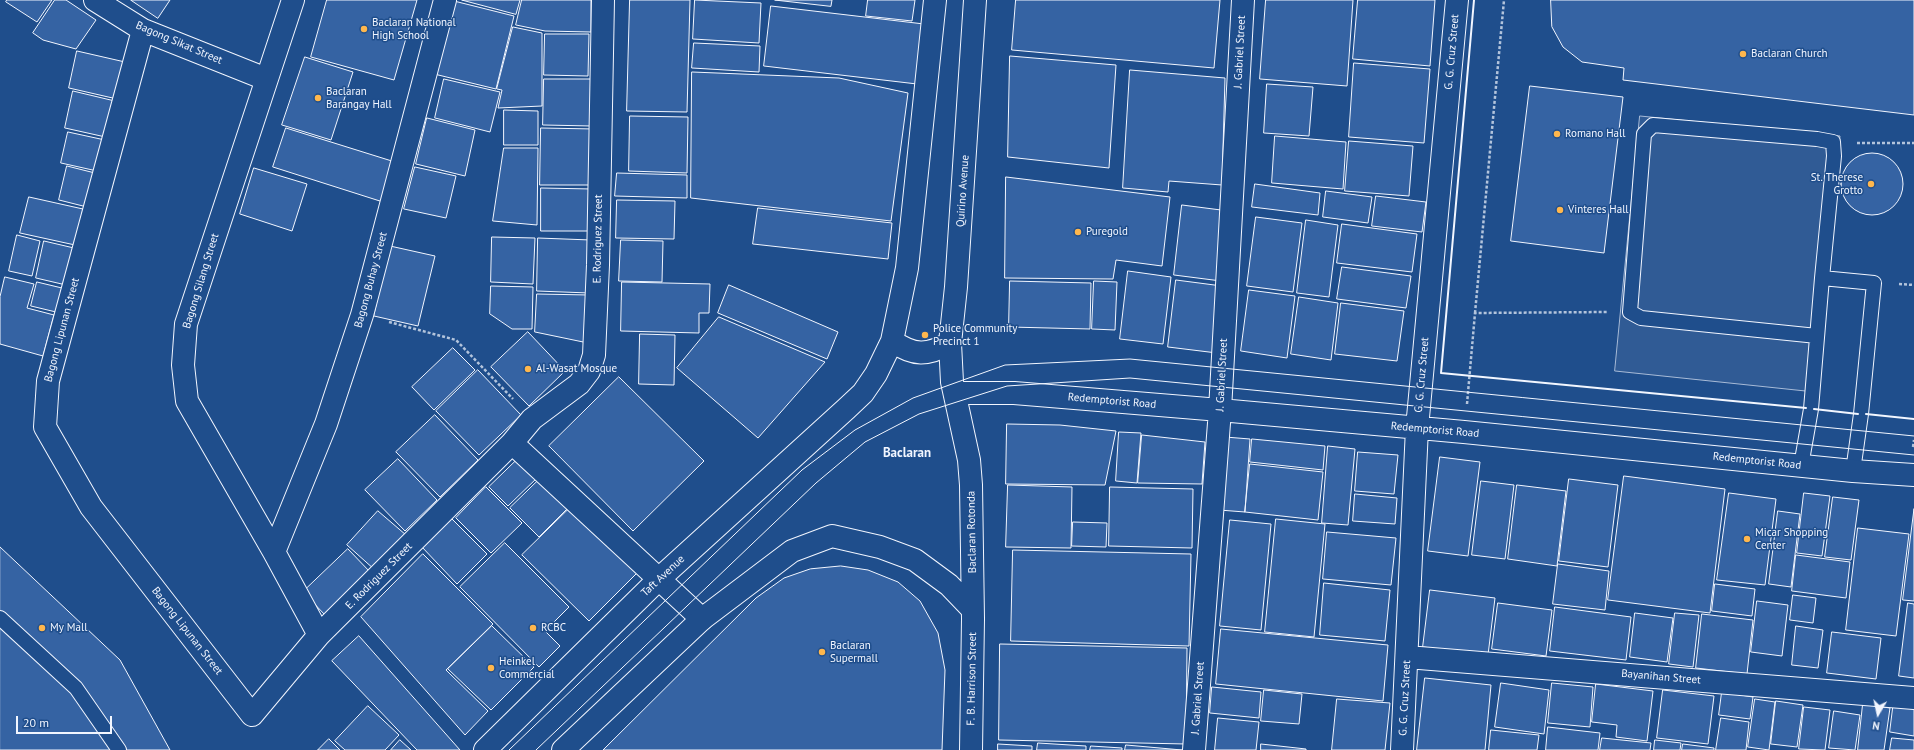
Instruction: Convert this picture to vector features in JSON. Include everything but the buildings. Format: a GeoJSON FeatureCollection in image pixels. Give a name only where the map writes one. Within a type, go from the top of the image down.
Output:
{"type":"FeatureCollection","features":[{"type":"Feature","properties":{"kind":"street","name":"Bagong Sikat Street"},"geometry":{"type":"LineString","coordinates":[[95,0],[143,30],[266,79]]}},
{"type":"Feature","properties":{"kind":"street","name":"Bagong Silang Street"},"geometry":{"type":"LineString","coordinates":[[292,0],[186,324],[183,365],[187,401],[274,552],[319,635]]}},
{"type":"Feature","properties":{"kind":"street","name":"Bagong Buhay Street"},"geometry":{"type":"LineString","coordinates":[[274,552],[326,424],[362,315],[445,0]]}},
{"type":"Feature","properties":{"kind":"street","name":"E. Rodriguez Street"},"geometry":{"type":"LineString","coordinates":[[252,715],[319,635],[512,442],[532,419],[579,384],[589,371],[594,355],[598,265],[603,0]]}},
{"type":"Feature","properties":{"kind":"street"},"geometry":{"type":"LineString","coordinates":[[935,0],[907,268],[892,341],[905,350],[921,353],[937,351],[950,343]]}},
{"type":"Feature","properties":{"kind":"street","name":"Quirino Avenue"},"geometry":{"type":"LineString","coordinates":[[953,387],[950,343],[956,287],[975,0]]}},
{"type":"Feature","properties":{"kind":"street","name":"J. Gabriel Street"},"geometry":{"type":"LineString","coordinates":[[1194,750],[1220,410],[1243,0]]}},
{"type":"Feature","properties":{"kind":"street","name":"G. G. Cruz Street"},"geometry":{"type":"LineString","coordinates":[[1402,750],[1417,428],[1457,0]]}},
{"type":"Feature","properties":{"kind":"street","name":"Bagong Lipunan Street"},"geometry":{"type":"LineString","coordinates":[[143,30],[48,381],[45,427],[91,507],[252,715]]}},
{"type":"Feature","properties":{"kind":"street","name":"Taft Avenue"},"geometry":{"type":"LineString","coordinates":[[485,750],[660,578],[863,393],[876,374],[892,341]]}},
{"type":"Feature","properties":{"kind":"street","name":"Redemptorist Road"},"geometry":{"type":"LineString","coordinates":[[953,387],[1464,432],[1800,466],[1914,475]]}},
{"type":"Feature","properties":{"kind":"street","name":"Baclaran Rotonda"},"geometry":{"type":"LineString","coordinates":[[953,387],[968,460],[971,485],[972,609]]}},
{"type":"Feature","properties":{"kind":"street"},"geometry":{"type":"LineString","coordinates":[[512,442],[660,578],[702,619]]}},
{"type":"Feature","properties":{"kind":"street"},"geometry":{"type":"LineString","coordinates":[[563,750],[702,619],[792,551],[832,536],[880,547],[915,560],[949,585],[972,609]]}},
{"type":"Feature","properties":{"kind":"street","name":"F. B. Harrison Street"},"geometry":{"type":"LineString","coordinates":[[971,750],[972,609]]}},
{"type":"Feature","properties":{"kind":"street","name":"Bayanihan Street"},"geometry":{"type":"LineString","coordinates":[[1407,657],[1914,698]]}},
{"type":"Feature","properties":{"kind":"lane"},"geometry":{"type":"LineString","coordinates":[[1800,466],[1811,409],[1834,156],[1833,142],[1817,139],[1653,125],[1644,134],[1630,312],[1641,318],[1817,336]]}},
{"type":"Feature","properties":{"kind":"lane"},"geometry":{"type":"LineString","coordinates":[[1822,278],[1874,283],[1861,414],[1853,471]]}},
{"type":"Feature","properties":{"kind":"lane"},"geometry":{"type":"LineString","coordinates":[[0,618],[76,688],[119,750]]}},
{"type":"Feature","properties":{"kind":"path"},"geometry":{"type":"LineString","coordinates":[[1464,432],[1504,0]]}},
{"type":"Feature","properties":{"kind":"path"},"geometry":{"type":"LineString","coordinates":[[1833,142],[1914,143]]}},
{"type":"Feature","properties":{"kind":"path"},"geometry":{"type":"LineString","coordinates":[[1475,314],[1630,312]]}},
{"type":"Feature","properties":{"kind":"path"},"geometry":{"type":"LineString","coordinates":[[362,315],[456,340],[532,419]]}},
{"type":"Feature","properties":{"kind":"shaded area"},"geometry":{"type":"Polygon","coordinates":[[[1640,116],[1840,136],[1815,392],[1615,371],[1640,116]]]}},
{"type":"Feature","properties":{"kind":"tram line"},"geometry":{"type":"LineString","coordinates":[[509,750],[802,470],[855,430],[913,398],[1005,365],[1130,359],[1914,436]]}},
{"type":"Feature","properties":{"kind":"tram line"},"geometry":{"type":"LineString","coordinates":[[536,750],[816,483],[865,442],[919,414],[1007,386],[1130,378],[1914,455]]}},
{"type":"Feature","properties":{"kind":"wall"},"geometry":{"type":"LineString","coordinates":[[1474,0],[1441,373],[1806,408]]}},
{"type":"Feature","properties":{"kind":"wall"},"geometry":{"type":"LineString","coordinates":[[1814,409],[1858,414]]}},
{"type":"Feature","properties":{"kind":"wall"},"geometry":{"type":"LineString","coordinates":[[1866,414],[1914,419]]}},
{"type":"Feature","properties":{"kind":"place","name":"Baclaran National High School"},"geometry":{"type":"Point","coordinates":[364,29]}},
{"type":"Feature","properties":{"kind":"place","name":"Baclaran Church"},"geometry":{"type":"Point","coordinates":[1743,54]}},
{"type":"Feature","properties":{"kind":"place","name":"Baclaran Barangay Hall"},"geometry":{"type":"Point","coordinates":[318,98]}},
{"type":"Feature","properties":{"kind":"place","name":"Romano Hall"},"geometry":{"type":"Point","coordinates":[1557,134]}},
{"type":"Feature","properties":{"kind":"place","name":"St. Therese Grotto"},"geometry":{"type":"Point","coordinates":[1871,184]}},
{"type":"Feature","properties":{"kind":"place","name":"Vinteres Hall"},"geometry":{"type":"Point","coordinates":[1560,210]}},
{"type":"Feature","properties":{"kind":"place","name":"Puregold"},"geometry":{"type":"Point","coordinates":[1078,232]}},
{"type":"Feature","properties":{"kind":"place","name":"Police Community Precinct 1"},"geometry":{"type":"Point","coordinates":[925,335]}},
{"type":"Feature","properties":{"kind":"place","name":"Al-Wasat Mosque"},"geometry":{"type":"Point","coordinates":[528,369]}},
{"type":"Feature","properties":{"kind":"place","name":"Micar Shopping Center"},"geometry":{"type":"Point","coordinates":[1747,539]}},
{"type":"Feature","properties":{"kind":"place","name":"My Mall"},"geometry":{"type":"Point","coordinates":[42,628]}},
{"type":"Feature","properties":{"kind":"place","name":"RCBC"},"geometry":{"type":"Point","coordinates":[533,628]}},
{"type":"Feature","properties":{"kind":"place","name":"Baclaran Supermall"},"geometry":{"type":"Point","coordinates":[822,652]}},
{"type":"Feature","properties":{"kind":"place","name":"Heinkel Commercial"},"geometry":{"type":"Point","coordinates":[491,668]}},
{"type":"Feature","properties":{"kind":"district","name":"Baclaran"},"geometry":{"type":"Point","coordinates":[907,453]}}]}
